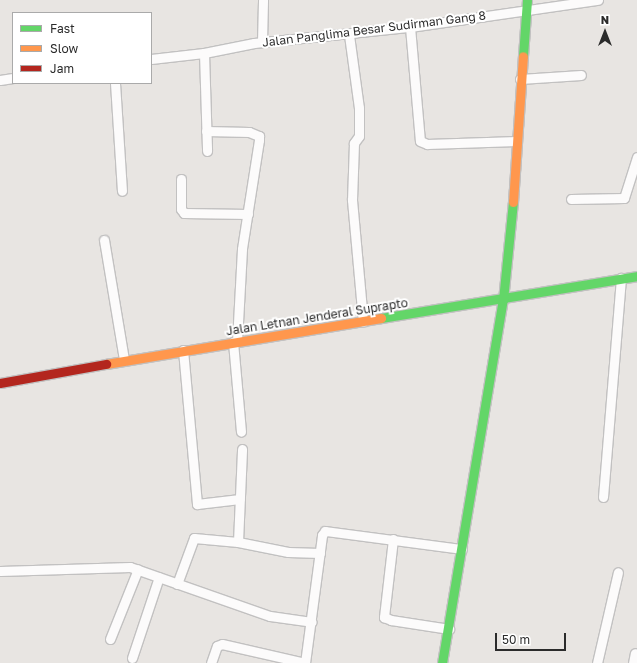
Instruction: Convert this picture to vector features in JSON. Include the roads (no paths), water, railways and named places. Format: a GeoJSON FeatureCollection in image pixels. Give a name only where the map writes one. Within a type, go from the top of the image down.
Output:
{"type":"FeatureCollection","features":[{"type":"Feature","properties":{"kind":"street"},"geometry":{"type":"LineString","coordinates":[[262,42],[263,0]]}},
{"type":"Feature","properties":{"kind":"street"},"geometry":{"type":"LineString","coordinates":[[442,663],[449,629],[503,300],[517,141],[520,79],[527,0]]}},
{"type":"Feature","properties":{"kind":"street","name":"Jalan Panglima Besar Sudirman Gang 8"},"geometry":{"type":"LineString","coordinates":[[152,59],[204,53],[262,42],[349,35],[598,0]]}},
{"type":"Feature","properties":{"kind":"street"},"geometry":{"type":"LineString","coordinates":[[410,27],[420,141],[428,144],[517,141]]}},
{"type":"Feature","properties":{"kind":"street"},"geometry":{"type":"LineString","coordinates":[[349,35],[356,102],[359,108],[358,136],[354,143],[352,200],[363,322]]}},
{"type":"Feature","properties":{"kind":"street"},"geometry":{"type":"LineString","coordinates":[[204,53],[207,151]]}},
{"type":"Feature","properties":{"kind":"street"},"geometry":{"type":"LineString","coordinates":[[520,79],[580,75]]}},
{"type":"Feature","properties":{"kind":"street"},"geometry":{"type":"LineString","coordinates":[[0,80],[12,78]]}},
{"type":"Feature","properties":{"kind":"street"},"geometry":{"type":"LineString","coordinates":[[115,84],[122,191]]}},
{"type":"Feature","properties":{"kind":"street"},"geometry":{"type":"LineString","coordinates":[[206,131],[250,132],[258,136],[242,249],[235,342],[241,432]]}},
{"type":"Feature","properties":{"kind":"street"},"geometry":{"type":"LineString","coordinates":[[571,199],[622,200],[635,178],[637,157]]}},
{"type":"Feature","properties":{"kind":"street"},"geometry":{"type":"LineString","coordinates":[[181,179],[181,209],[184,213],[248,214]]}},
{"type":"Feature","properties":{"kind":"street"},"geometry":{"type":"LineString","coordinates":[[104,240],[124,360]]}},
{"type":"Feature","properties":{"kind":"street","name":"Jalan Letnan Jenderal Suprapto"},"geometry":{"type":"LineString","coordinates":[[0,383],[183,350],[503,300],[637,276]]}},
{"type":"Feature","properties":{"kind":"street"},"geometry":{"type":"LineString","coordinates":[[603,497],[621,278]]}},
{"type":"Feature","properties":{"kind":"street"},"geometry":{"type":"LineString","coordinates":[[183,350],[197,504],[240,499]]}},
{"type":"Feature","properties":{"kind":"street"},"geometry":{"type":"LineString","coordinates":[[238,542],[242,449]]}},
{"type":"Feature","properties":{"kind":"street"},"geometry":{"type":"LineString","coordinates":[[211,663],[217,646],[222,644],[305,663],[312,622],[322,535],[325,531],[462,549]]}},
{"type":"Feature","properties":{"kind":"street"},"geometry":{"type":"LineString","coordinates":[[177,584],[192,539],[238,542],[288,552],[320,553]]}},
{"type":"Feature","properties":{"kind":"street"},"geometry":{"type":"LineString","coordinates":[[393,539],[384,617],[391,620],[449,629]]}},
{"type":"Feature","properties":{"kind":"street"},"geometry":{"type":"LineString","coordinates":[[0,571],[116,566],[138,569],[270,616],[312,622]]}},
{"type":"Feature","properties":{"kind":"street"},"geometry":{"type":"LineString","coordinates":[[110,639],[138,569]]}},
{"type":"Feature","properties":{"kind":"street"},"geometry":{"type":"LineString","coordinates":[[597,663],[618,572]]}},
{"type":"Feature","properties":{"kind":"street"},"geometry":{"type":"LineString","coordinates":[[132,658],[159,577]]}},
{"type":"Feature","properties":{"kind":"street"},"geometry":{"type":"LineString","coordinates":[[633,663],[635,653]]}}]}
